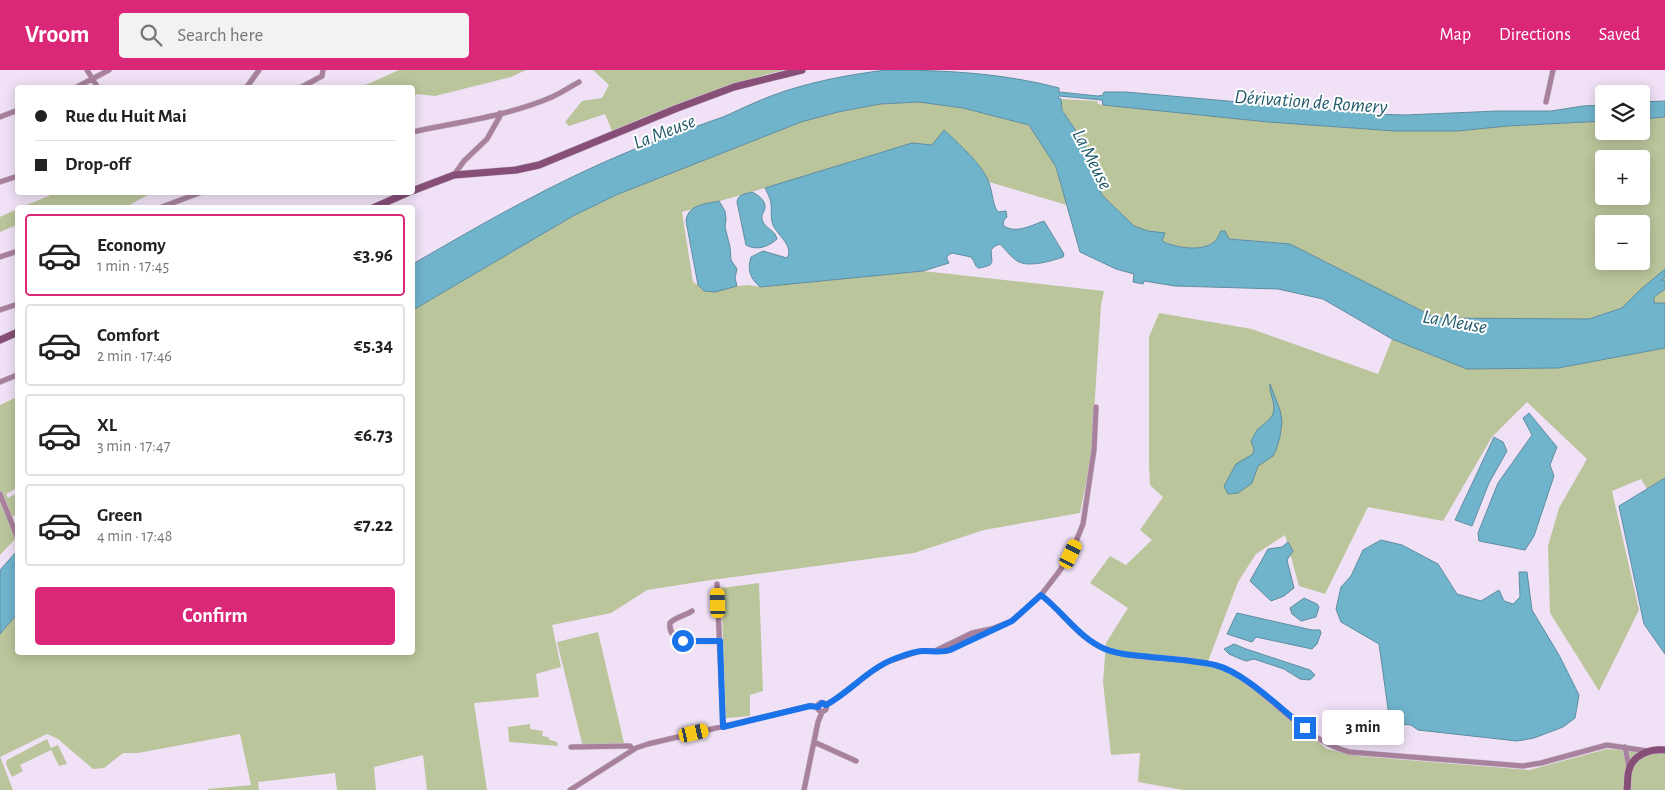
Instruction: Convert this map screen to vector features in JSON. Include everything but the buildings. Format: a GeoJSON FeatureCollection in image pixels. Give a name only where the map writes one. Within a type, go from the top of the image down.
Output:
{"type":"FeatureCollection","features":[{"type":"Feature","properties":{"kind":"main road"},"geometry":{"type":"LineString","coordinates":[[415,190],[454,175],[516,170],[539,165],[734,87],[802,70]]}},
{"type":"Feature","properties":{"kind":"main road"},"geometry":{"type":"LineString","coordinates":[[380,205],[402,195]]}},
{"type":"Feature","properties":{"kind":"main road"},"geometry":{"type":"LineString","coordinates":[[0,340],[15,333]]}},
{"type":"Feature","properties":{"kind":"main road"},"geometry":{"type":"LineString","coordinates":[[1627,790],[1629,768],[1640,755],[1648,751],[1665,750]]}},
{"type":"Feature","properties":{"kind":"street"},"geometry":{"type":"LineString","coordinates":[[88,70],[96,85]]}},
{"type":"Feature","properties":{"kind":"street"},"geometry":{"type":"LineString","coordinates":[[80,85],[110,70]]}},
{"type":"Feature","properties":{"kind":"street"},"geometry":{"type":"LineString","coordinates":[[248,85],[260,70]]}},
{"type":"Feature","properties":{"kind":"street"},"geometry":{"type":"LineString","coordinates":[[306,85],[322,76],[323,70]]}},
{"type":"Feature","properties":{"kind":"street"},"geometry":{"type":"LineString","coordinates":[[1546,102],[1553,70]]}},
{"type":"Feature","properties":{"kind":"street"},"geometry":{"type":"LineString","coordinates":[[415,131],[500,113],[552,97],[579,82]]}},
{"type":"Feature","properties":{"kind":"street"},"geometry":{"type":"LineString","coordinates":[[0,117],[15,111]]}},
{"type":"Feature","properties":{"kind":"street"},"geometry":{"type":"LineString","coordinates":[[454,175],[464,161],[487,139],[500,113]]}},
{"type":"Feature","properties":{"kind":"street"},"geometry":{"type":"LineString","coordinates":[[0,182],[15,177]]}},
{"type":"Feature","properties":{"kind":"street"},"geometry":{"type":"LineString","coordinates":[[167,205],[194,195]]}},
{"type":"Feature","properties":{"kind":"street"},"geometry":{"type":"LineString","coordinates":[[0,257],[15,252]]}},
{"type":"Feature","properties":{"kind":"street"},"geometry":{"type":"LineString","coordinates":[[0,310],[15,305]]}},
{"type":"Feature","properties":{"kind":"street"},"geometry":{"type":"LineString","coordinates":[[0,382],[15,376]]}},
{"type":"Feature","properties":{"kind":"street"},"geometry":{"type":"LineString","coordinates":[[570,790],[633,750],[648,744],[810,706],[818,707],[822,703],[826,705],[887,662],[920,651],[935,651],[972,633],[991,629],[1012,621],[1041,595],[1071,554],[1083,524],[1094,450],[1096,407]]}},
{"type":"Feature","properties":{"kind":"street"},"geometry":{"type":"LineString","coordinates":[[0,494],[15,532]]}},
{"type":"Feature","properties":{"kind":"street"},"geometry":{"type":"LineString","coordinates":[[717,584],[723,727]]}},
{"type":"Feature","properties":{"kind":"street"},"geometry":{"type":"LineString","coordinates":[[1041,595],[1097,646],[1127,655],[1217,665],[1250,684],[1319,739],[1334,748],[1349,752],[1523,766],[1607,745],[1648,751]]}},
{"type":"Feature","properties":{"kind":"street"},"geometry":{"type":"LineString","coordinates":[[692,611],[686,616],[672,620],[670,623],[670,631],[676,638],[683,641],[720,641]]}},
{"type":"Feature","properties":{"kind":"street"},"geometry":{"type":"LineString","coordinates":[[804,790],[814,742],[822,712],[826,710],[826,705]]}},
{"type":"Feature","properties":{"kind":"street"},"geometry":{"type":"LineString","coordinates":[[818,707],[818,710],[822,712]]}},
{"type":"Feature","properties":{"kind":"street"},"geometry":{"type":"LineString","coordinates":[[814,742],[856,761]]}},
{"type":"Feature","properties":{"kind":"street"},"geometry":{"type":"LineString","coordinates":[[571,747],[630,746],[633,750]]}},
{"type":"Feature","properties":{"kind":"street"},"geometry":{"type":"LineString","coordinates":[[1624,747],[1629,768]]}},
{"type":"Feature","properties":{"kind":"green space"},"geometry":{"type":"Polygon","coordinates":[[[399,70],[526,70],[511,77],[435,96],[415,95],[415,85],[364,85],[399,70]]]}},
{"type":"Feature","properties":{"kind":"green space"},"geometry":{"type":"Polygon","coordinates":[[[593,70],[785,70],[697,97],[612,131],[605,114],[569,126],[565,122],[582,101],[602,98],[609,85],[593,70]]]}},
{"type":"Feature","properties":{"kind":"green space"},"geometry":{"type":"Polygon","coordinates":[[[1061,99],[1097,101],[1098,104],[1103,105],[1268,122],[1395,131],[1457,131],[1595,121],[1595,140],[1650,140],[1650,118],[1665,117],[1665,303],[1638,302],[1589,319],[1436,318],[1290,244],[1229,239],[1221,231],[1215,241],[1202,247],[1181,247],[1162,241],[1165,233],[1148,231],[1134,226],[1102,195],[1084,143],[1062,109],[1061,99]]]}},
{"type":"Feature","properties":{"kind":"green space"},"geometry":{"type":"Polygon","coordinates":[[[919,102],[963,107],[1029,125],[1056,167],[1067,205],[989,182],[970,155],[932,145],[912,143],[682,212],[693,282],[701,289],[749,285],[760,287],[923,271],[1104,291],[1101,305],[1091,458],[1080,513],[984,530],[914,553],[647,590],[611,613],[552,625],[561,667],[536,674],[539,697],[474,703],[487,790],[427,790],[423,755],[374,767],[376,790],[337,790],[335,773],[258,782],[259,790],[208,790],[251,785],[240,734],[138,753],[123,753],[104,768],[93,769],[58,739],[47,734],[0,757],[0,634],[15,616],[15,655],[415,655],[415,309],[573,216],[616,195],[801,122],[838,112],[880,104],[919,102]]]}},
{"type":"Feature","properties":{"kind":"green space"},"geometry":{"type":"Polygon","coordinates":[[[51,195],[147,195],[130,205],[27,205],[51,195]]]}},
{"type":"Feature","properties":{"kind":"green space"},"geometry":{"type":"Polygon","coordinates":[[[15,210],[15,226],[0,232],[0,217],[15,210]]]}},
{"type":"Feature","properties":{"kind":"green space"},"geometry":{"type":"Polygon","coordinates":[[[1159,313],[1252,329],[1378,374],[1392,339],[1467,369],[1558,368],[1665,348],[1665,478],[1647,489],[1641,479],[1612,491],[1639,610],[1599,691],[1550,613],[1548,546],[1559,508],[1587,459],[1527,402],[1492,437],[1443,521],[1368,507],[1325,594],[1299,586],[1285,535],[1256,554],[1238,582],[1207,664],[1234,674],[1327,749],[1358,756],[1529,770],[1607,749],[1665,754],[1665,790],[1183,790],[1138,782],[1140,753],[1111,755],[1103,682],[1106,643],[1128,608],[1090,583],[1110,556],[1126,565],[1152,540],[1140,530],[1163,497],[1150,485],[1149,465],[1149,337],[1159,313]]]}},
{"type":"Feature","properties":{"kind":"green space"},"geometry":{"type":"Polygon","coordinates":[[[15,398],[15,489],[6,494],[8,498],[15,494],[15,515],[9,518],[15,532],[15,539],[0,555],[0,405],[15,398]]]}},
{"type":"Feature","properties":{"kind":"green space"},"geometry":{"type":"Polygon","coordinates":[[[759,583],[763,691],[750,695],[750,716],[726,718],[721,588],[759,583]]]}},
{"type":"Feature","properties":{"kind":"green space"},"geometry":{"type":"Polygon","coordinates":[[[598,632],[624,743],[583,747],[557,642],[598,632]]]}},
{"type":"Feature","properties":{"kind":"green space"},"geometry":{"type":"Polygon","coordinates":[[[530,724],[530,729],[543,731],[542,736],[557,742],[558,746],[509,742],[508,727],[530,724]]]}},
{"type":"Feature","properties":{"kind":"green space"},"geometry":{"type":"Polygon","coordinates":[[[47,739],[51,748],[58,745],[67,764],[59,766],[51,750],[20,765],[23,771],[12,777],[6,764],[7,760],[47,739]]]}},
{"type":"Feature","properties":{"kind":"green space"},"geometry":{"type":"Polygon","coordinates":[[[0,757],[1,759],[13,790],[0,790],[0,757]]]}},
{"type":"Feature","properties":{"kind":"water","name":"La Meuse"},"geometry":{"type":"Polygon","coordinates":[[[886,70],[951,72],[1016,79],[1059,88],[1059,92],[1098,96],[1103,95],[1104,92],[1126,92],[1374,114],[1405,115],[1551,111],[1595,105],[1595,121],[1457,131],[1395,131],[1268,122],[1103,105],[1102,100],[1059,96],[1058,98],[1061,99],[1062,110],[1084,143],[1102,195],[1134,226],[1148,231],[1165,233],[1162,241],[1181,247],[1203,247],[1214,242],[1221,231],[1225,231],[1229,239],[1290,244],[1436,318],[1589,319],[1622,308],[1665,269],[1665,278],[1661,280],[1665,281],[1665,289],[1654,297],[1654,303],[1665,303],[1665,348],[1558,368],[1467,369],[1392,339],[1323,299],[1278,289],[1175,286],[1144,281],[1143,284],[1133,282],[1134,274],[1116,269],[1080,252],[1056,167],[1029,125],[963,108],[919,102],[880,104],[838,112],[801,122],[616,195],[573,216],[415,309],[415,263],[493,218],[602,163],[630,151],[723,117],[785,91],[828,80],[886,70]]]}},
{"type":"Feature","properties":{"kind":"water"},"geometry":{"type":"Polygon","coordinates":[[[1665,101],[1665,117],[1650,118],[1650,102],[1665,101]]]}},
{"type":"Feature","properties":{"kind":"water"},"geometry":{"type":"Polygon","coordinates":[[[944,130],[969,155],[986,176],[996,209],[998,212],[1006,211],[1007,217],[1003,225],[1007,228],[1018,229],[1044,221],[1064,254],[1063,257],[1040,263],[1022,263],[1017,261],[1000,244],[991,250],[992,262],[990,265],[981,268],[977,267],[971,257],[952,253],[947,256],[949,263],[923,271],[760,287],[754,280],[749,270],[751,257],[763,251],[787,258],[789,254],[785,242],[773,224],[771,202],[765,188],[912,143],[932,145],[944,130]]]}},
{"type":"Feature","properties":{"kind":"water"},"geometry":{"type":"Polygon","coordinates":[[[752,192],[763,200],[765,209],[762,216],[763,222],[775,234],[777,239],[766,246],[758,248],[746,245],[737,202],[740,196],[752,192]]]}},
{"type":"Feature","properties":{"kind":"water"},"geometry":{"type":"Polygon","coordinates":[[[719,201],[725,211],[725,227],[731,260],[737,269],[735,278],[737,286],[715,292],[704,291],[698,285],[686,221],[687,215],[698,206],[719,201]]]}},
{"type":"Feature","properties":{"kind":"water"},"geometry":{"type":"Polygon","coordinates":[[[1270,384],[1282,421],[1276,450],[1273,456],[1258,466],[1252,483],[1238,493],[1228,494],[1224,486],[1236,464],[1253,454],[1254,449],[1251,441],[1257,430],[1274,412],[1270,384]]]}},
{"type":"Feature","properties":{"kind":"water"},"geometry":{"type":"Polygon","coordinates":[[[1529,413],[1557,447],[1550,465],[1554,476],[1534,536],[1525,550],[1479,541],[1478,533],[1498,483],[1532,435],[1523,418],[1529,413]]]}},
{"type":"Feature","properties":{"kind":"water"},"geometry":{"type":"Polygon","coordinates":[[[1494,437],[1503,442],[1507,451],[1489,483],[1472,526],[1455,520],[1494,437]]]}},
{"type":"Feature","properties":{"kind":"water"},"geometry":{"type":"Polygon","coordinates":[[[1665,478],[1665,654],[1644,624],[1619,506],[1665,478]]]}},
{"type":"Feature","properties":{"kind":"water"},"geometry":{"type":"Polygon","coordinates":[[[1381,540],[1402,545],[1438,564],[1457,594],[1481,601],[1499,590],[1504,601],[1513,604],[1520,597],[1519,572],[1527,572],[1532,610],[1559,655],[1579,695],[1575,718],[1563,727],[1534,738],[1517,741],[1418,730],[1411,725],[1390,723],[1379,644],[1341,622],[1336,609],[1341,587],[1351,576],[1363,550],[1381,540]]]}},
{"type":"Feature","properties":{"kind":"water"},"geometry":{"type":"Polygon","coordinates":[[[1288,542],[1293,551],[1287,560],[1294,588],[1284,596],[1271,601],[1250,581],[1268,549],[1282,547],[1288,542]]]}},
{"type":"Feature","properties":{"kind":"water"},"geometry":{"type":"Polygon","coordinates":[[[15,553],[15,616],[0,634],[0,570],[15,553]]]}},
{"type":"Feature","properties":{"kind":"water"},"geometry":{"type":"Polygon","coordinates":[[[1304,598],[1317,604],[1319,607],[1316,617],[1301,621],[1292,614],[1290,608],[1304,598]]]}},
{"type":"Feature","properties":{"kind":"water"},"geometry":{"type":"Polygon","coordinates":[[[1237,613],[1312,630],[1320,630],[1321,633],[1317,644],[1312,649],[1256,637],[1252,642],[1227,634],[1237,613]]]}},
{"type":"Feature","properties":{"kind":"water"},"geometry":{"type":"Polygon","coordinates":[[[1234,644],[1310,670],[1315,675],[1310,680],[1300,679],[1284,669],[1254,659],[1246,661],[1238,658],[1229,654],[1224,649],[1234,644]]]}},
{"type":"Feature","properties":{"kind":"route"},"geometry":{"type":"LineString","coordinates":[[683,641],[720,641],[723,727],[810,706],[818,707],[822,703],[826,705],[881,665],[920,651],[943,652],[950,650],[991,629],[1012,621],[1041,595],[1097,646],[1127,655],[1217,665],[1250,684],[1305,728]]}},
{"type":"Feature","properties":{"kind":"water label","name":"Dérivation de Romery"},"geometry":{"type":"Point","coordinates":[1311,101]}}]}
